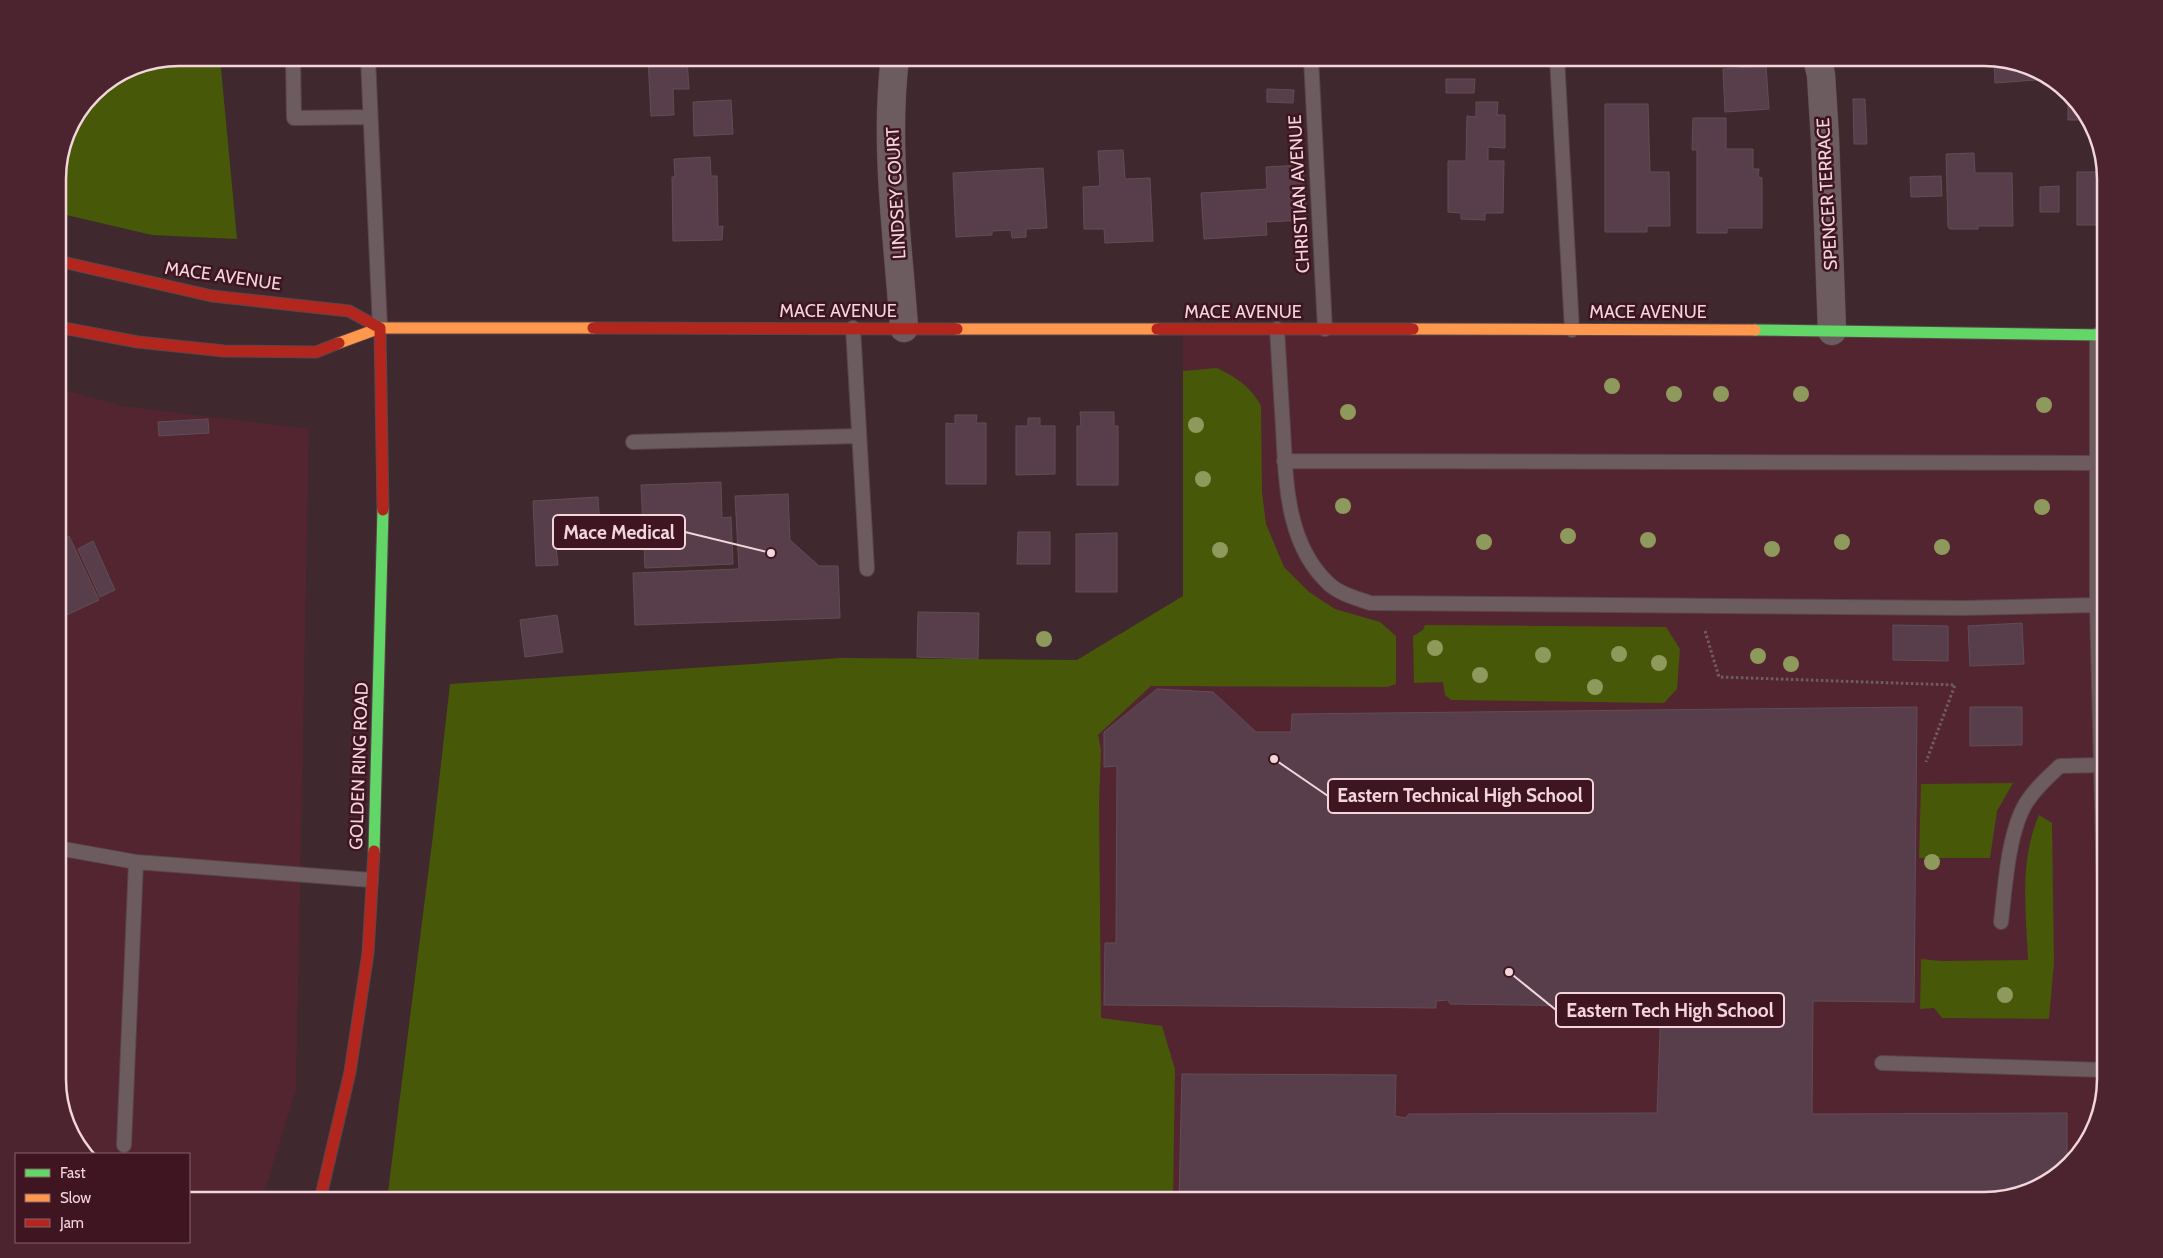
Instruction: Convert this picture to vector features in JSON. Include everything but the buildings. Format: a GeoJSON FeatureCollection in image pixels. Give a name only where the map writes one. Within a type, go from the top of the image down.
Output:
{"type":"FeatureCollection","features":[{"type":"Feature","properties":{"kind":"main road","name":"MACE AVENUE"},"geometry":{"type":"LineString","coordinates":[[66,263],[212,296],[350,310],[380,328]]}},
{"type":"Feature","properties":{"kind":"main road","name":"MACE AVENUE"},"geometry":{"type":"LineString","coordinates":[[66,328],[138,342],[224,351],[316,352],[380,328],[1832,331],[2097,335]]}},
{"type":"Feature","properties":{"kind":"main road","name":"GOLDEN RING ROAD"},"geometry":{"type":"LineString","coordinates":[[322,1192],[350,1072],[368,953],[371,880],[376,830],[384,543],[380,328]]}},
{"type":"Feature","properties":{"kind":"street","name":"LINDSEY COURT"},"geometry":{"type":"LineString","coordinates":[[894,66],[891,90],[893,178],[904,328]]}},
{"type":"Feature","properties":{"kind":"street","name":"SPENCER TERRACE"},"geometry":{"type":"LineString","coordinates":[[1819,66],[1825,130],[1832,331]]}},
{"type":"Feature","properties":{"kind":"lane"},"geometry":{"type":"LineString","coordinates":[[293,66],[294,118],[370,117]]}},
{"type":"Feature","properties":{"kind":"lane"},"geometry":{"type":"LineString","coordinates":[[368,66],[380,328]]}},
{"type":"Feature","properties":{"kind":"lane","name":"CHRISTIAN AVENUE"},"geometry":{"type":"LineString","coordinates":[[1312,66],[1325,329]]}},
{"type":"Feature","properties":{"kind":"lane"},"geometry":{"type":"LineString","coordinates":[[1557,66],[1572,330]]}},
{"type":"Feature","properties":{"kind":"lane"},"geometry":{"type":"LineString","coordinates":[[854,328],[867,569]]}},
{"type":"Feature","properties":{"kind":"lane"},"geometry":{"type":"LineString","coordinates":[[1278,329],[1286,494],[1299,543],[1316,570],[1330,585],[1348,595],[1370,603],[1964,608],[2097,605]]}},
{"type":"Feature","properties":{"kind":"lane"},"geometry":{"type":"LineString","coordinates":[[633,442],[859,436]]}},
{"type":"Feature","properties":{"kind":"lane"},"geometry":{"type":"LineString","coordinates":[[1284,461],[2097,463]]}},
{"type":"Feature","properties":{"kind":"lane"},"geometry":{"type":"LineString","coordinates":[[2001,922],[2012,842],[2025,805],[2040,785],[2060,766],[2097,765]]}},
{"type":"Feature","properties":{"kind":"lane"},"geometry":{"type":"LineString","coordinates":[[66,849],[136,862],[371,880]]}},
{"type":"Feature","properties":{"kind":"lane"},"geometry":{"type":"LineString","coordinates":[[124,1145],[136,862]]}},
{"type":"Feature","properties":{"kind":"lane"},"geometry":{"type":"LineString","coordinates":[[1882,1063],[2097,1070]]}},
{"type":"Feature","properties":{"kind":"path"},"geometry":{"type":"LineString","coordinates":[[1697,606],[1719,677],[1955,685],[1926,762]]}},
{"type":"Feature","properties":{"kind":"shaded area"},"geometry":{"type":"Polygon","coordinates":[[[1183,330],[2097,332],[2097,1079],[2093,1108],[2082,1135],[2064,1159],[2040,1177],[2013,1188],[1984,1192],[388,1192],[450,684],[842,658],[1078,660],[1183,596],[1183,330]]]}},
{"type":"Feature","properties":{"kind":"shaded area"},"geometry":{"type":"Polygon","coordinates":[[[66,390],[122,406],[309,429],[296,1089],[264,1192],[190,1192],[190,1153],[94,1153],[85,1142],[72,1115],[66,1087],[66,390]]]}},
{"type":"Feature","properties":{"kind":"green space"},"geometry":{"type":"Polygon","coordinates":[[[171,66],[221,66],[237,239],[152,235],[66,215],[66,171],[75,136],[85,116],[99,99],[123,81],[157,68],[171,66]]]}},
{"type":"Feature","properties":{"kind":"green space"},"geometry":{"type":"Polygon","coordinates":[[[1217,368],[1242,383],[1253,393],[1261,406],[1262,492],[1266,524],[1284,567],[1309,592],[1335,609],[1380,622],[1396,636],[1396,684],[1387,687],[1151,686],[1098,735],[1101,750],[1099,803],[1101,1018],[1162,1026],[1175,1069],[1173,1192],[388,1192],[450,684],[842,658],[1077,660],[1183,596],[1183,371],[1217,368]]]}},
{"type":"Feature","properties":{"kind":"green space"},"geometry":{"type":"Polygon","coordinates":[[[1425,625],[1666,627],[1680,649],[1677,689],[1664,703],[1451,700],[1445,695],[1443,682],[1414,683],[1413,636],[1423,630],[1425,625]]]}},
{"type":"Feature","properties":{"kind":"green space"},"geometry":{"type":"Polygon","coordinates":[[[2013,783],[1997,811],[1990,858],[1919,858],[1921,784],[2013,783]]]}},
{"type":"Feature","properties":{"kind":"green space"},"geometry":{"type":"Polygon","coordinates":[[[2039,815],[2052,823],[2054,963],[2049,1019],[1942,1018],[1934,1008],[1920,1009],[1921,959],[1941,961],[2028,960],[2025,905],[2026,868],[2033,832],[2039,815]]]}},
{"type":"Feature","properties":{"kind":"traffic: fast"},"geometry":{"type":"LineString","coordinates":[[1755,330],[2097,335]]}},
{"type":"Feature","properties":{"kind":"traffic: fast"},"geometry":{"type":"LineString","coordinates":[[374,851],[383,510]]}},
{"type":"Feature","properties":{"kind":"traffic: slow"},"geometry":{"type":"LineString","coordinates":[[339,343],[380,328],[593,328]]}},
{"type":"Feature","properties":{"kind":"traffic: slow"},"geometry":{"type":"LineString","coordinates":[[957,329],[1157,329]]}},
{"type":"Feature","properties":{"kind":"traffic: slow"},"geometry":{"type":"LineString","coordinates":[[1413,329],[1755,330]]}},
{"type":"Feature","properties":{"kind":"traffic: jam"},"geometry":{"type":"LineString","coordinates":[[66,263],[212,296],[349,311],[380,328]]}},
{"type":"Feature","properties":{"kind":"traffic: jam"},"geometry":{"type":"LineString","coordinates":[[66,328],[138,342],[224,351],[316,352],[339,343]]}},
{"type":"Feature","properties":{"kind":"traffic: jam"},"geometry":{"type":"LineString","coordinates":[[380,328],[383,510]]}},
{"type":"Feature","properties":{"kind":"traffic: jam"},"geometry":{"type":"LineString","coordinates":[[593,328],[957,329]]}},
{"type":"Feature","properties":{"kind":"traffic: jam"},"geometry":{"type":"LineString","coordinates":[[1157,329],[1413,329]]}},
{"type":"Feature","properties":{"kind":"traffic: jam"},"geometry":{"type":"LineString","coordinates":[[322,1192],[350,1072],[368,953],[374,851]]}},
{"type":"Feature","properties":{"kind":"place","name":"Mace Medical"},"geometry":{"type":"Point","coordinates":[771,553]}},
{"type":"Feature","properties":{"kind":"place","name":"Eastern Technical High School"},"geometry":{"type":"Point","coordinates":[1274,759]}},
{"type":"Feature","properties":{"kind":"place","name":"Eastern Tech High School"},"geometry":{"type":"Point","coordinates":[1509,972]}}]}
